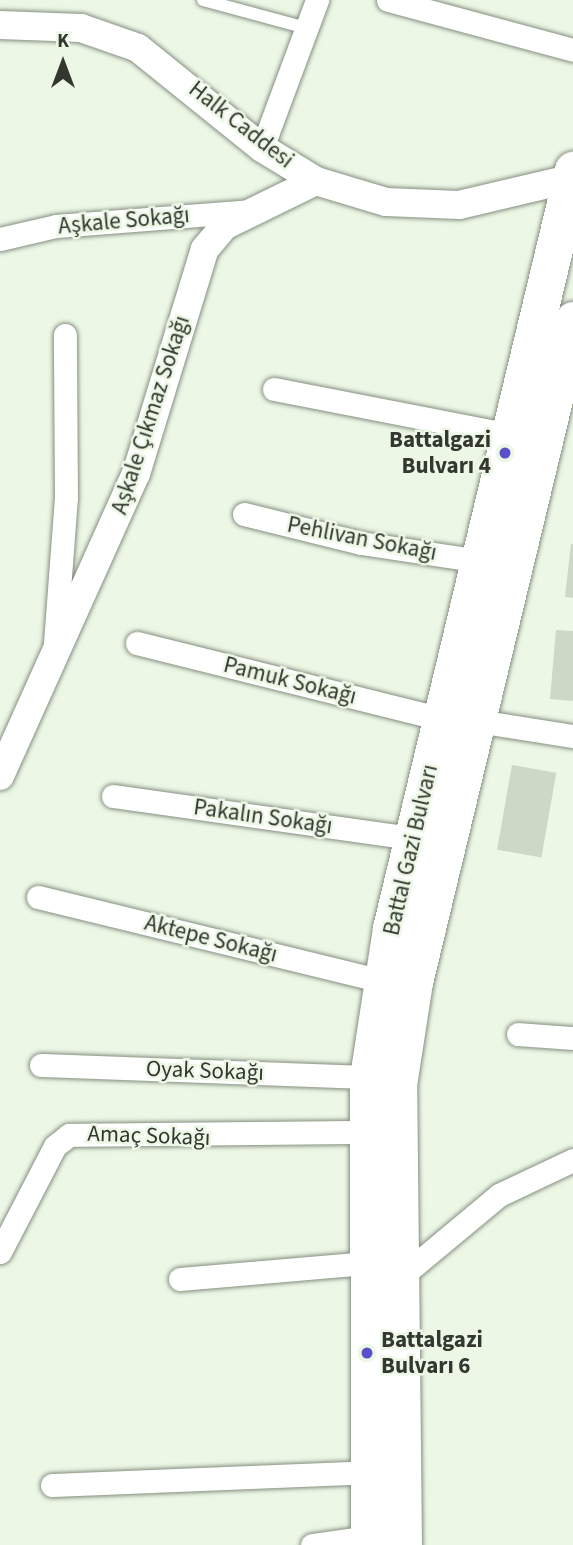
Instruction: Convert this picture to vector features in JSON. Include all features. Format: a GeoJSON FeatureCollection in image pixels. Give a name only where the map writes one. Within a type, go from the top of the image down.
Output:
{"type":"FeatureCollection","features":[{"type":"Feature","properties":{"kind":"main road","name":"Battal Gazi Bulvarı"},"geometry":{"type":"LineString","coordinates":[[380,1542],[397,1280],[398,1085],[459,720],[480,561],[572,176]]}},
{"type":"Feature","properties":{"kind":"main road","name":"Battal Gazi Bulvarı"},"geometry":{"type":"LineString","coordinates":[[380,1542],[369,1472],[365,1263],[368,1077],[383,981],[413,838],[459,720],[565,382],[573,320]]}},
{"type":"Feature","properties":{"kind":"street"},"geometry":{"type":"LineString","coordinates":[[262,148],[317,0]]}},
{"type":"Feature","properties":{"kind":"street"},"geometry":{"type":"LineString","coordinates":[[388,0],[573,50]]}},
{"type":"Feature","properties":{"kind":"street","name":"Halk Caddesi"},"geometry":{"type":"LineString","coordinates":[[0,25],[80,28],[138,48],[262,148],[316,181],[386,202],[459,205],[572,176]]}},
{"type":"Feature","properties":{"kind":"street","name":"Aşkale Çıkmaz Sokağı"},"geometry":{"type":"LineString","coordinates":[[0,776],[54,662],[136,474],[205,249],[224,226],[249,211],[285,202],[316,181]]}},
{"type":"Feature","properties":{"kind":"street","name":"Aşkale Sokağı"},"geometry":{"type":"LineString","coordinates":[[0,239],[69,224],[249,211]]}},
{"type":"Feature","properties":{"kind":"street"},"geometry":{"type":"LineString","coordinates":[[54,662],[66,498],[65,335]]}},
{"type":"Feature","properties":{"kind":"street"},"geometry":{"type":"LineString","coordinates":[[274,389],[510,435]]}},
{"type":"Feature","properties":{"kind":"street","name":"Pehlivan Sokağı"},"geometry":{"type":"LineString","coordinates":[[244,514],[361,543],[480,561]]}},
{"type":"Feature","properties":{"kind":"street","name":"Pamuk Sokağı"},"geometry":{"type":"LineString","coordinates":[[137,643],[459,720],[573,736]]}},
{"type":"Feature","properties":{"kind":"street","name":"Pakalın Sokağı"},"geometry":{"type":"LineString","coordinates":[[113,796],[413,838]]}},
{"type":"Feature","properties":{"kind":"street","name":"Aktepe Sokağı"},"geometry":{"type":"LineString","coordinates":[[38,897],[383,981]]}},
{"type":"Feature","properties":{"kind":"street"},"geometry":{"type":"LineString","coordinates":[[518,1034],[573,1038]]}},
{"type":"Feature","properties":{"kind":"street","name":"Oyak Sokağı"},"geometry":{"type":"LineString","coordinates":[[41,1065],[368,1077]]}},
{"type":"Feature","properties":{"kind":"street","name":"Amaç Sokağı"},"geometry":{"type":"LineString","coordinates":[[0,1252],[55,1146],[69,1135],[366,1132]]}},
{"type":"Feature","properties":{"kind":"street"},"geometry":{"type":"LineString","coordinates":[[397,1280],[499,1195],[573,1160]]}},
{"type":"Feature","properties":{"kind":"street"},"geometry":{"type":"LineString","coordinates":[[180,1279],[365,1263]]}},
{"type":"Feature","properties":{"kind":"street"},"geometry":{"type":"LineString","coordinates":[[52,1485],[369,1472]]}},
{"type":"Feature","properties":{"kind":"street"},"geometry":{"type":"LineString","coordinates":[[312,1545],[380,1542]]}},
{"type":"Feature","properties":{"kind":"lane"},"geometry":{"type":"LineString","coordinates":[[203,0],[306,28]]}},
{"type":"Feature","properties":{"kind":"building"},"geometry":{"type":"Polygon","coordinates":[[[573,544],[573,598],[565,597],[573,544]]]}},
{"type":"Feature","properties":{"kind":"building"},"geometry":{"type":"Polygon","coordinates":[[[556,630],[573,631],[573,701],[550,699],[556,630]]]}},
{"type":"Feature","properties":{"kind":"building"},"geometry":{"type":"Polygon","coordinates":[[[512,765],[556,773],[541,858],[497,850],[512,765]]]}},
{"type":"Feature","properties":{"kind":"place","name":"Battalgazi Bulvarı 4"},"geometry":{"type":"Point","coordinates":[505,453]}},
{"type":"Feature","properties":{"kind":"place","name":"Battalgazi Bulvarı 6"},"geometry":{"type":"Point","coordinates":[367,1353]}}]}
